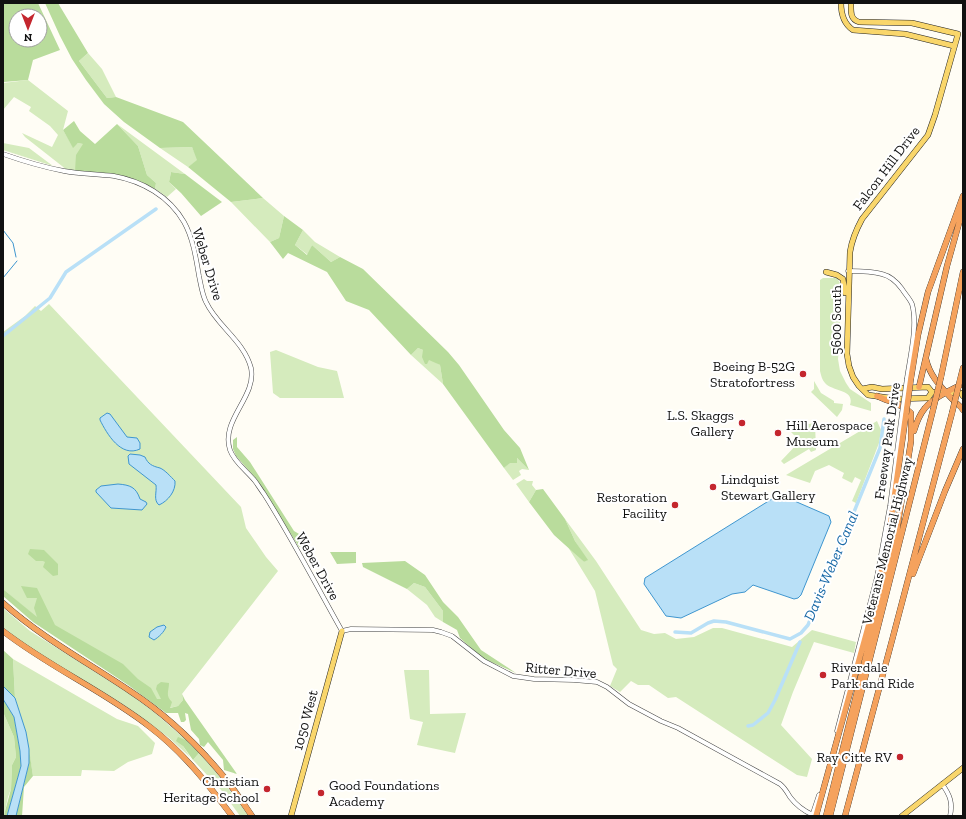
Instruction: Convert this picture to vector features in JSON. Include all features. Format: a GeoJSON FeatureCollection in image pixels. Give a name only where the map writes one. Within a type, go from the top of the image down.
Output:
{"type":"FeatureCollection","features":[{"type":"Feature","properties":{"kind":"highway"},"geometry":{"type":"LineString","coordinates":[[814,816],[872,613],[888,542],[909,378],[928,292],[963,196]]}},
{"type":"Feature","properties":{"kind":"highway"},"geometry":{"type":"LineString","coordinates":[[919,387],[947,266],[963,209]]}},
{"type":"Feature","properties":{"kind":"highway","name":"Veterans Memorial Highway"},"geometry":{"type":"LineString","coordinates":[[830,816],[893,574],[941,378],[963,272]]}},
{"type":"Feature","properties":{"kind":"highway"},"geometry":{"type":"LineString","coordinates":[[926,357],[928,367],[935,381],[963,410]]}},
{"type":"Feature","properties":{"kind":"highway","name":"Veterans Memorial Highway"},"geometry":{"type":"LineString","coordinates":[[845,816],[952,413],[962,382],[963,368]]}},
{"type":"Feature","properties":{"kind":"highway"},"geometry":{"type":"LineString","coordinates":[[911,441],[924,408],[929,403],[948,393],[962,382]]}},
{"type":"Feature","properties":{"kind":"highway"},"geometry":{"type":"LineString","coordinates":[[826,816],[896,536],[911,441],[911,413],[905,406],[877,396]]}},
{"type":"Feature","properties":{"kind":"highway"},"geometry":{"type":"LineString","coordinates":[[904,598],[945,491],[963,449]]}},
{"type":"Feature","properties":{"kind":"highway"},"geometry":{"type":"LineString","coordinates":[[3,603],[31,627],[131,691],[176,726],[224,777],[252,816]]}},
{"type":"Feature","properties":{"kind":"highway"},"geometry":{"type":"LineString","coordinates":[[3,631],[28,650],[127,710],[151,727],[173,746],[204,778],[232,816]]}},
{"type":"Feature","properties":{"kind":"main road"},"geometry":{"type":"LineString","coordinates":[[841,3],[843,18],[848,26],[853,30],[903,33],[954,46]]}},
{"type":"Feature","properties":{"kind":"main road","name":"Falcon Hill Drive"},"geometry":{"type":"LineString","coordinates":[[848,271],[851,241],[855,230],[871,207],[928,135],[936,115],[958,34],[912,23],[859,22],[854,20],[851,16],[850,3]]}},
{"type":"Feature","properties":{"kind":"main road","name":"5600 South"},"geometry":{"type":"LineString","coordinates":[[848,271],[848,366],[856,383],[862,389]]}},
{"type":"Feature","properties":{"kind":"main road"},"geometry":{"type":"LineString","coordinates":[[826,272],[842,279],[845,288],[844,311],[847,324]]}},
{"type":"Feature","properties":{"kind":"main road"},"geometry":{"type":"LineString","coordinates":[[862,389],[872,387],[882,389],[928,387],[932,392],[962,394]]}},
{"type":"Feature","properties":{"kind":"main road"},"geometry":{"type":"LineString","coordinates":[[862,389],[868,395],[897,399],[928,398],[932,392]]}},
{"type":"Feature","properties":{"kind":"main road","name":"1050 West"},"geometry":{"type":"LineString","coordinates":[[291,816],[342,630]]}},
{"type":"Feature","properties":{"kind":"main road"},"geometry":{"type":"LineString","coordinates":[[902,816],[963,768]]}},
{"type":"Feature","properties":{"kind":"street","name":"Weber Drive"},"geometry":{"type":"LineString","coordinates":[[3,154],[53,169],[75,173],[113,176],[140,183],[156,192],[177,212],[184,223],[191,240],[206,302],[217,319],[242,349],[252,374],[249,388],[228,434],[232,455],[255,481],[277,516],[342,630]]}},
{"type":"Feature","properties":{"kind":"street","name":"Freeway Park Drive"},"geometry":{"type":"LineString","coordinates":[[848,271],[884,274],[895,281],[909,298],[912,304],[914,316],[909,378]]}},
{"type":"Feature","properties":{"kind":"street","name":"Ritter Drive"},"geometry":{"type":"LineString","coordinates":[[342,630],[433,630],[452,636],[484,660],[513,676],[534,680],[574,680],[597,682],[634,707],[678,728],[780,784],[785,788],[795,803],[814,816]]}},
{"type":"Feature","properties":{"kind":"street"},"geometry":{"type":"LineString","coordinates":[[942,784],[952,802],[950,816]]}},
{"type":"Feature","properties":{"kind":"green space"},"geometry":{"type":"Polygon","coordinates":[[[3,3],[38,3],[40,8],[8,8],[8,48],[48,48],[48,24],[60,50],[33,60],[28,80],[4,82],[3,3]]]}},
{"type":"Feature","properties":{"kind":"green space"},"geometry":{"type":"Polygon","coordinates":[[[45,3],[58,3],[88,53],[79,61],[107,98],[116,97],[183,122],[263,198],[231,202],[188,167],[197,160],[192,147],[160,148],[124,122],[104,104],[86,80],[72,59],[45,3]]]}},
{"type":"Feature","properties":{"kind":"green space"},"geometry":{"type":"Polygon","coordinates":[[[88,53],[102,69],[116,97],[107,98],[79,61],[88,53]]]}},
{"type":"Feature","properties":{"kind":"green space"},"geometry":{"type":"Polygon","coordinates":[[[28,80],[68,111],[63,130],[73,147],[78,143],[84,144],[75,171],[67,170],[22,133],[52,147],[58,135],[50,126],[29,111],[31,107],[14,97],[3,110],[3,83],[28,80]]]}},
{"type":"Feature","properties":{"kind":"green space"},"geometry":{"type":"Polygon","coordinates":[[[74,121],[80,131],[95,144],[117,124],[138,146],[147,175],[156,183],[155,189],[126,177],[107,173],[75,171],[76,155],[83,144],[78,143],[73,148],[63,130],[74,121]]]}},
{"type":"Feature","properties":{"kind":"green space"},"geometry":{"type":"Polygon","coordinates":[[[117,124],[185,174],[171,172],[169,182],[176,189],[167,197],[155,189],[156,183],[147,175],[138,146],[117,124]]]}},
{"type":"Feature","properties":{"kind":"green space"},"geometry":{"type":"Polygon","coordinates":[[[3,143],[29,148],[53,166],[3,150],[3,143]]]}},
{"type":"Feature","properties":{"kind":"green space"},"geometry":{"type":"Polygon","coordinates":[[[192,147],[198,160],[188,167],[160,148],[192,147]]]}},
{"type":"Feature","properties":{"kind":"green space"},"geometry":{"type":"Polygon","coordinates":[[[171,172],[185,174],[222,202],[201,216],[169,182],[171,172]]]}},
{"type":"Feature","properties":{"kind":"green space"},"geometry":{"type":"Polygon","coordinates":[[[263,198],[284,216],[279,238],[270,242],[231,202],[263,198]]]}},
{"type":"Feature","properties":{"kind":"green space"},"geometry":{"type":"Polygon","coordinates":[[[284,216],[303,230],[295,245],[307,255],[312,245],[331,262],[340,257],[363,269],[448,352],[459,365],[504,430],[520,448],[529,470],[517,458],[517,463],[510,463],[504,468],[443,384],[440,365],[429,360],[427,364],[425,364],[422,357],[423,350],[418,348],[411,355],[369,310],[346,301],[327,272],[288,253],[283,259],[270,242],[279,238],[284,216]]]}},
{"type":"Feature","properties":{"kind":"green space"},"geometry":{"type":"Polygon","coordinates":[[[303,230],[315,242],[340,257],[331,262],[312,245],[308,255],[295,245],[303,230]]]}},
{"type":"Feature","properties":{"kind":"green space"},"geometry":{"type":"Polygon","coordinates":[[[823,278],[837,278],[840,283],[840,339],[838,359],[840,371],[850,389],[871,403],[871,411],[850,405],[851,400],[846,393],[829,386],[824,382],[822,377],[820,371],[820,280],[823,278]]]}},
{"type":"Feature","properties":{"kind":"green space"},"geometry":{"type":"Polygon","coordinates":[[[49,304],[241,507],[246,528],[266,557],[278,571],[182,694],[183,700],[178,706],[169,708],[37,618],[3,589],[3,332],[25,316],[35,306],[41,311],[49,304]]]}},
{"type":"Feature","properties":{"kind":"green space"},"geometry":{"type":"Polygon","coordinates":[[[418,348],[423,350],[429,359],[440,365],[443,384],[411,355],[418,348]]]}},
{"type":"Feature","properties":{"kind":"green space"},"geometry":{"type":"Polygon","coordinates":[[[276,350],[318,367],[337,371],[344,398],[280,398],[273,393],[270,352],[276,350]]]}},
{"type":"Feature","properties":{"kind":"green space"},"geometry":{"type":"Polygon","coordinates":[[[814,381],[821,393],[834,401],[834,403],[843,404],[842,410],[837,417],[811,392],[814,389],[814,381]]]}},
{"type":"Feature","properties":{"kind":"green space"},"geometry":{"type":"Polygon","coordinates":[[[801,421],[809,424],[815,423],[816,450],[811,452],[809,449],[784,464],[781,461],[800,441],[791,432],[801,421]]]}},
{"type":"Feature","properties":{"kind":"green space"},"geometry":{"type":"Polygon","coordinates":[[[877,421],[881,430],[879,443],[856,503],[852,501],[861,480],[855,477],[852,483],[842,478],[844,473],[829,465],[815,471],[810,483],[786,475],[877,421]]]}},
{"type":"Feature","properties":{"kind":"green space"},"geometry":{"type":"Polygon","coordinates":[[[237,437],[237,447],[250,462],[294,531],[311,541],[299,547],[257,480],[236,456],[233,449],[233,440],[237,437]]]}},
{"type":"Feature","properties":{"kind":"green space"},"geometry":{"type":"Polygon","coordinates":[[[516,457],[529,470],[522,469],[519,471],[521,475],[513,480],[504,468],[516,457]]]}},
{"type":"Feature","properties":{"kind":"green space"},"geometry":{"type":"Polygon","coordinates":[[[524,479],[527,481],[533,481],[532,485],[536,490],[529,502],[516,484],[524,479]]]}},
{"type":"Feature","properties":{"kind":"green space"},"geometry":{"type":"Polygon","coordinates":[[[543,489],[565,519],[575,541],[588,560],[584,562],[554,535],[529,502],[536,490],[543,489]]]}},
{"type":"Feature","properties":{"kind":"green space"},"geometry":{"type":"Polygon","coordinates":[[[565,519],[596,561],[641,630],[654,634],[665,633],[676,639],[694,637],[713,628],[722,628],[792,647],[812,630],[856,642],[854,653],[814,642],[781,725],[812,759],[807,777],[797,775],[676,697],[668,698],[649,685],[638,685],[631,681],[620,692],[610,686],[617,669],[613,665],[595,591],[568,547],[584,562],[587,560],[575,541],[565,519]]]}},
{"type":"Feature","properties":{"kind":"green space"},"geometry":{"type":"Polygon","coordinates":[[[30,549],[44,550],[58,564],[58,575],[53,576],[43,567],[45,562],[36,561],[28,554],[30,549]]]}},
{"type":"Feature","properties":{"kind":"green space"},"geometry":{"type":"Polygon","coordinates":[[[330,552],[356,552],[356,563],[337,564],[330,552]]]}},
{"type":"Feature","properties":{"kind":"green space"},"geometry":{"type":"Polygon","coordinates":[[[405,561],[425,575],[443,602],[458,617],[481,650],[516,673],[482,658],[460,638],[457,630],[443,622],[443,611],[425,587],[414,583],[407,589],[363,567],[362,563],[405,561]]]}},
{"type":"Feature","properties":{"kind":"green space"},"geometry":{"type":"Polygon","coordinates":[[[414,583],[425,587],[443,611],[443,622],[435,617],[427,605],[407,589],[414,583]]]}},
{"type":"Feature","properties":{"kind":"green space"},"geometry":{"type":"Polygon","coordinates":[[[21,586],[37,588],[55,625],[123,664],[138,679],[151,688],[157,699],[161,699],[156,689],[157,685],[161,682],[169,683],[168,695],[172,702],[170,708],[178,706],[183,700],[182,694],[237,774],[224,770],[223,760],[208,742],[204,747],[200,745],[199,739],[191,730],[188,714],[185,713],[186,720],[181,722],[178,713],[166,713],[128,685],[33,622],[3,596],[3,589],[37,617],[34,608],[37,598],[27,598],[21,586]]]}},
{"type":"Feature","properties":{"kind":"green space"},"geometry":{"type":"Polygon","coordinates":[[[3,608],[30,631],[130,694],[154,712],[186,740],[178,738],[190,757],[168,737],[124,705],[30,649],[3,627],[3,608]]]}},
{"type":"Feature","properties":{"kind":"green space"},"geometry":{"type":"Polygon","coordinates":[[[3,650],[13,659],[15,698],[3,686],[3,650]]]}},
{"type":"Feature","properties":{"kind":"green space"},"geometry":{"type":"Polygon","coordinates":[[[13,659],[117,719],[138,726],[155,743],[152,754],[128,762],[114,771],[82,770],[81,776],[33,776],[26,732],[15,698],[13,659]]]}},
{"type":"Feature","properties":{"kind":"green space"},"geometry":{"type":"Polygon","coordinates":[[[404,670],[429,670],[430,714],[466,713],[455,753],[417,745],[423,722],[410,719],[404,670]]]}},
{"type":"Feature","properties":{"kind":"green space"},"geometry":{"type":"Polygon","coordinates":[[[3,699],[14,717],[21,766],[7,816],[4,815],[11,789],[12,765],[16,757],[14,737],[3,712],[3,699]]]}},
{"type":"Feature","properties":{"kind":"green space"},"geometry":{"type":"Polygon","coordinates":[[[3,712],[14,737],[16,757],[12,765],[11,789],[4,816],[3,816],[3,712]]]}},
{"type":"Feature","properties":{"kind":"green space"},"geometry":{"type":"Polygon","coordinates":[[[178,737],[186,740],[199,753],[193,760],[183,746],[176,741],[178,737]]]}},
{"type":"Feature","properties":{"kind":"green space"},"geometry":{"type":"Polygon","coordinates":[[[29,749],[33,776],[24,787],[22,816],[16,816],[29,763],[29,749]]]}},
{"type":"Feature","properties":{"kind":"green space"},"geometry":{"type":"Polygon","coordinates":[[[199,753],[212,767],[249,816],[240,816],[222,791],[193,760],[199,753]]]}},
{"type":"Feature","properties":{"kind":"water"},"geometry":{"type":"Polygon","coordinates":[[[107,413],[110,414],[127,437],[137,438],[140,443],[140,449],[133,451],[127,450],[111,438],[100,420],[100,418],[107,413]]]}},
{"type":"Feature","properties":{"kind":"water"},"geometry":{"type":"Polygon","coordinates":[[[130,454],[145,457],[147,461],[164,470],[175,481],[173,492],[159,505],[156,501],[156,485],[129,464],[128,456],[130,454]]]}},
{"type":"Feature","properties":{"kind":"water"},"geometry":{"type":"Polygon","coordinates":[[[118,484],[132,487],[137,492],[140,499],[147,504],[142,510],[111,508],[96,492],[96,490],[101,486],[118,484]]]}},
{"type":"Feature","properties":{"kind":"water"},"geometry":{"type":"Polygon","coordinates":[[[783,496],[829,516],[831,522],[801,595],[794,599],[753,585],[745,592],[732,594],[681,618],[666,616],[644,584],[645,578],[775,497],[783,496]]]}},
{"type":"Feature","properties":{"kind":"water"},"geometry":{"type":"Polygon","coordinates":[[[164,625],[166,627],[163,633],[158,637],[154,640],[149,637],[150,632],[157,627],[164,625]]]}},
{"type":"Feature","properties":{"kind":"water"},"geometry":{"type":"Polygon","coordinates":[[[3,686],[15,698],[26,732],[29,749],[29,763],[16,816],[7,816],[21,766],[20,751],[14,717],[3,699],[3,686]]]}},
{"type":"Feature","properties":{"kind":"waterway"},"geometry":{"type":"LineString","coordinates":[[3,336],[50,298],[66,272],[156,209]]}},
{"type":"Feature","properties":{"kind":"waterway"},"geometry":{"type":"LineString","coordinates":[[3,230],[13,243],[16,257]]}},
{"type":"Feature","properties":{"kind":"waterway"},"geometry":{"type":"LineString","coordinates":[[3,278],[17,261]]}},
{"type":"Feature","properties":{"kind":"waterway","name":"Davis-Weber Canal"},"geometry":{"type":"LineString","coordinates":[[675,632],[691,633],[714,621],[726,622],[790,639],[801,633],[808,625],[880,448],[884,419]]}},
{"type":"Feature","properties":{"kind":"waterway"},"geometry":{"type":"LineString","coordinates":[[748,726],[753,725],[768,713],[800,642]]}},
{"type":"Feature","properties":{"kind":"place","name":"Boeing B-52G Stratofortress"},"geometry":{"type":"Point","coordinates":[803,374]}},
{"type":"Feature","properties":{"kind":"place","name":"L.S. Skaggs Gallery"},"geometry":{"type":"Point","coordinates":[742,423]}},
{"type":"Feature","properties":{"kind":"place","name":"Hill Aerospace Museum"},"geometry":{"type":"Point","coordinates":[778,433]}},
{"type":"Feature","properties":{"kind":"place","name":"Lindquist Stewart Gallery"},"geometry":{"type":"Point","coordinates":[713,487]}},
{"type":"Feature","properties":{"kind":"place","name":"Restoration Facility"},"geometry":{"type":"Point","coordinates":[675,505]}},
{"type":"Feature","properties":{"kind":"place","name":"Riverdale Park and Ride"},"geometry":{"type":"Point","coordinates":[823,675]}},
{"type":"Feature","properties":{"kind":"place","name":"Ray Citte RV"},"geometry":{"type":"Point","coordinates":[900,757]}},
{"type":"Feature","properties":{"kind":"place","name":"Christian Heritage School"},"geometry":{"type":"Point","coordinates":[267,789]}},
{"type":"Feature","properties":{"kind":"place","name":"Good Foundations Academy"},"geometry":{"type":"Point","coordinates":[321,793]}}]}
